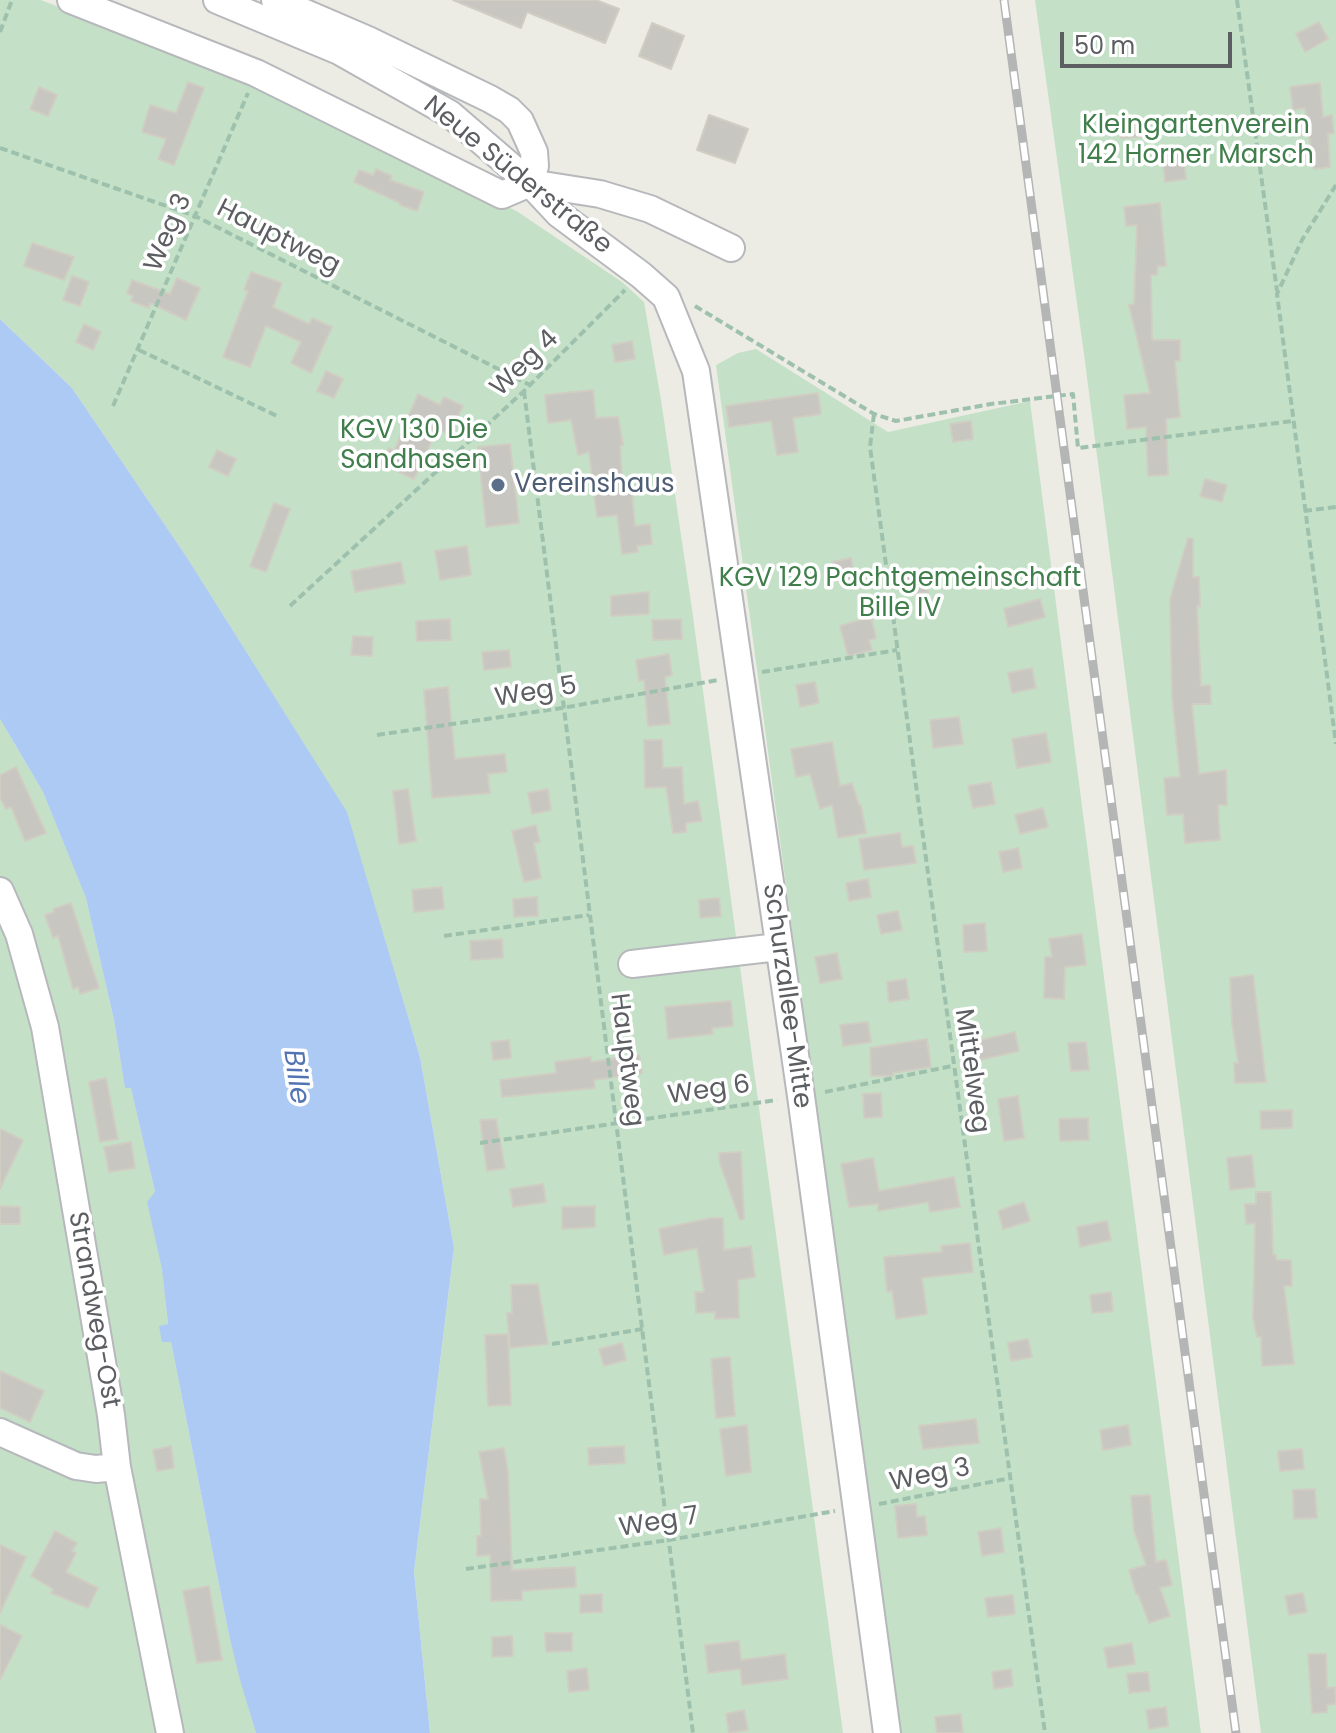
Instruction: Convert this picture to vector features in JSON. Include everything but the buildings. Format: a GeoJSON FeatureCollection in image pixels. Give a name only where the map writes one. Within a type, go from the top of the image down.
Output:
{"type":"FeatureCollection","features":[{"type":"Feature","properties":{"kind":"street"},"geometry":{"type":"LineString","coordinates":[[71,0],[256,73],[502,195],[530,183],[623,199],[731,248]]}},
{"type":"Feature","properties":{"kind":"street","name":"Neue Süderstraße"},"geometry":{"type":"LineString","coordinates":[[217,0],[272,7],[339,51],[450,114],[530,183],[559,214],[641,275]]}},
{"type":"Feature","properties":{"kind":"street"},"geometry":{"type":"LineString","coordinates":[[272,7],[368,40],[509,110],[520,121],[534,152],[535,166],[530,183]]}},
{"type":"Feature","properties":{"kind":"street","name":"Schurzallee-Mitte"},"geometry":{"type":"LineString","coordinates":[[641,275],[666,297],[696,371],[801,1096],[887,1733]]}},
{"type":"Feature","properties":{"kind":"street","name":"Strandweg-Ost"},"geometry":{"type":"LineString","coordinates":[[0,891],[19,934],[45,1027],[111,1415],[117,1467],[170,1733]]}},
{"type":"Feature","properties":{"kind":"street"},"geometry":{"type":"LineString","coordinates":[[632,964],[778,947]]}},
{"type":"Feature","properties":{"kind":"street"},"geometry":{"type":"LineString","coordinates":[[0,1432],[76,1466],[96,1469],[117,1467]]}},
{"type":"Feature","properties":{"kind":"path"},"geometry":{"type":"LineString","coordinates":[[0,32],[12,0]]}},
{"type":"Feature","properties":{"kind":"path"},"geometry":{"type":"LineString","coordinates":[[1237,0],[1336,744]]}},
{"type":"Feature","properties":{"kind":"path","name":"Weg 3"},"geometry":{"type":"LineString","coordinates":[[113,406],[256,73]]}},
{"type":"Feature","properties":{"kind":"path","name":"Hauptweg"},"geometry":{"type":"LineString","coordinates":[[0,148],[195,216],[530,385]]}},
{"type":"Feature","properties":{"kind":"path"},"geometry":{"type":"LineString","coordinates":[[1277,294],[1302,240],[1336,185]]}},
{"type":"Feature","properties":{"kind":"path","name":"Weg 4"},"geometry":{"type":"LineString","coordinates":[[290,606],[524,391],[641,275]]}},
{"type":"Feature","properties":{"kind":"path"},"geometry":{"type":"LineString","coordinates":[[666,297],[696,306],[874,414],[896,421],[991,404],[1073,394],[1078,448],[1292,421]]}},
{"type":"Feature","properties":{"kind":"path"},"geometry":{"type":"LineString","coordinates":[[139,350],[277,416]]}},
{"type":"Feature","properties":{"kind":"path","name":"Hauptweg"},"geometry":{"type":"LineString","coordinates":[[524,391],[693,1733]]}},
{"type":"Feature","properties":{"kind":"path","name":"Mittelweg"},"geometry":{"type":"LineString","coordinates":[[874,414],[870,447],[1045,1733]]}},
{"type":"Feature","properties":{"kind":"path"},"geometry":{"type":"LineString","coordinates":[[1304,511],[1336,507]]}},
{"type":"Feature","properties":{"kind":"path"},"geometry":{"type":"LineString","coordinates":[[740,676],[897,650]]}},
{"type":"Feature","properties":{"kind":"path","name":"Weg 5"},"geometry":{"type":"LineString","coordinates":[[377,735],[562,708],[701,683]]}},
{"type":"Feature","properties":{"kind":"path"},"geometry":{"type":"LineString","coordinates":[[444,936],[589,915]]}},
{"type":"Feature","properties":{"kind":"path","name":"Weg 6"},"geometry":{"type":"LineString","coordinates":[[480,1143],[801,1096],[952,1066]]}},
{"type":"Feature","properties":{"kind":"path"},"geometry":{"type":"LineString","coordinates":[[552,1344],[643,1329]]}},
{"type":"Feature","properties":{"kind":"path","name":"Weg 3"},"geometry":{"type":"LineString","coordinates":[[856,1508],[1011,1478]]}},
{"type":"Feature","properties":{"kind":"path","name":"Weg 7"},"geometry":{"type":"LineString","coordinates":[[466,1569],[669,1540],[856,1508]]}},
{"type":"Feature","properties":{"kind":"green space","name":"KGV 130 Die Sandhasen"},"geometry":{"type":"Polygon","coordinates":[[[0,0],[41,0],[306,104],[518,212],[622,282],[644,302],[692,609],[843,1733],[430,1733],[414,1572],[454,1248],[420,1057],[346,812],[186,556],[72,388],[0,319],[0,0]]]}},
{"type":"Feature","properties":{"kind":"green space","name":"Kleingartenverein 142 Horner Marsch"},"geometry":{"type":"Polygon","coordinates":[[[1035,0],[1336,0],[1336,1733],[1261,1733],[1084,354],[1035,0]]]}},
{"type":"Feature","properties":{"kind":"green space","name":"KGV 129 Pachtgemeinschaft Bille IV"},"geometry":{"type":"Polygon","coordinates":[[[756,349],[888,432],[1030,401],[1201,1733],[900,1733],[716,365],[738,353],[756,349]]]}},
{"type":"Feature","properties":{"kind":"green space"},"geometry":{"type":"Polygon","coordinates":[[[0,719],[43,792],[86,897],[114,1020],[125,1087],[131,1087],[155,1192],[168,1325],[162,1342],[171,1342],[229,1635],[256,1733],[0,1733],[0,719]]]}},
{"type":"Feature","properties":{"kind":"water","name":"Bille"},"geometry":{"type":"Polygon","coordinates":[[[0,319],[72,388],[186,556],[347,812],[420,1057],[454,1248],[414,1572],[430,1733],[256,1733],[229,1635],[171,1342],[162,1342],[159,1326],[168,1324],[162,1269],[147,1202],[155,1192],[131,1088],[125,1088],[114,1020],[86,898],[43,792],[0,719],[0,319]]]}},
{"type":"Feature","properties":{"kind":"railway"},"geometry":{"type":"LineString","coordinates":[[1004,0],[1236,1733]]}},
{"type":"Feature","properties":{"kind":"place","name":"Vereinshaus"},"geometry":{"type":"Point","coordinates":[498,485]}}]}
